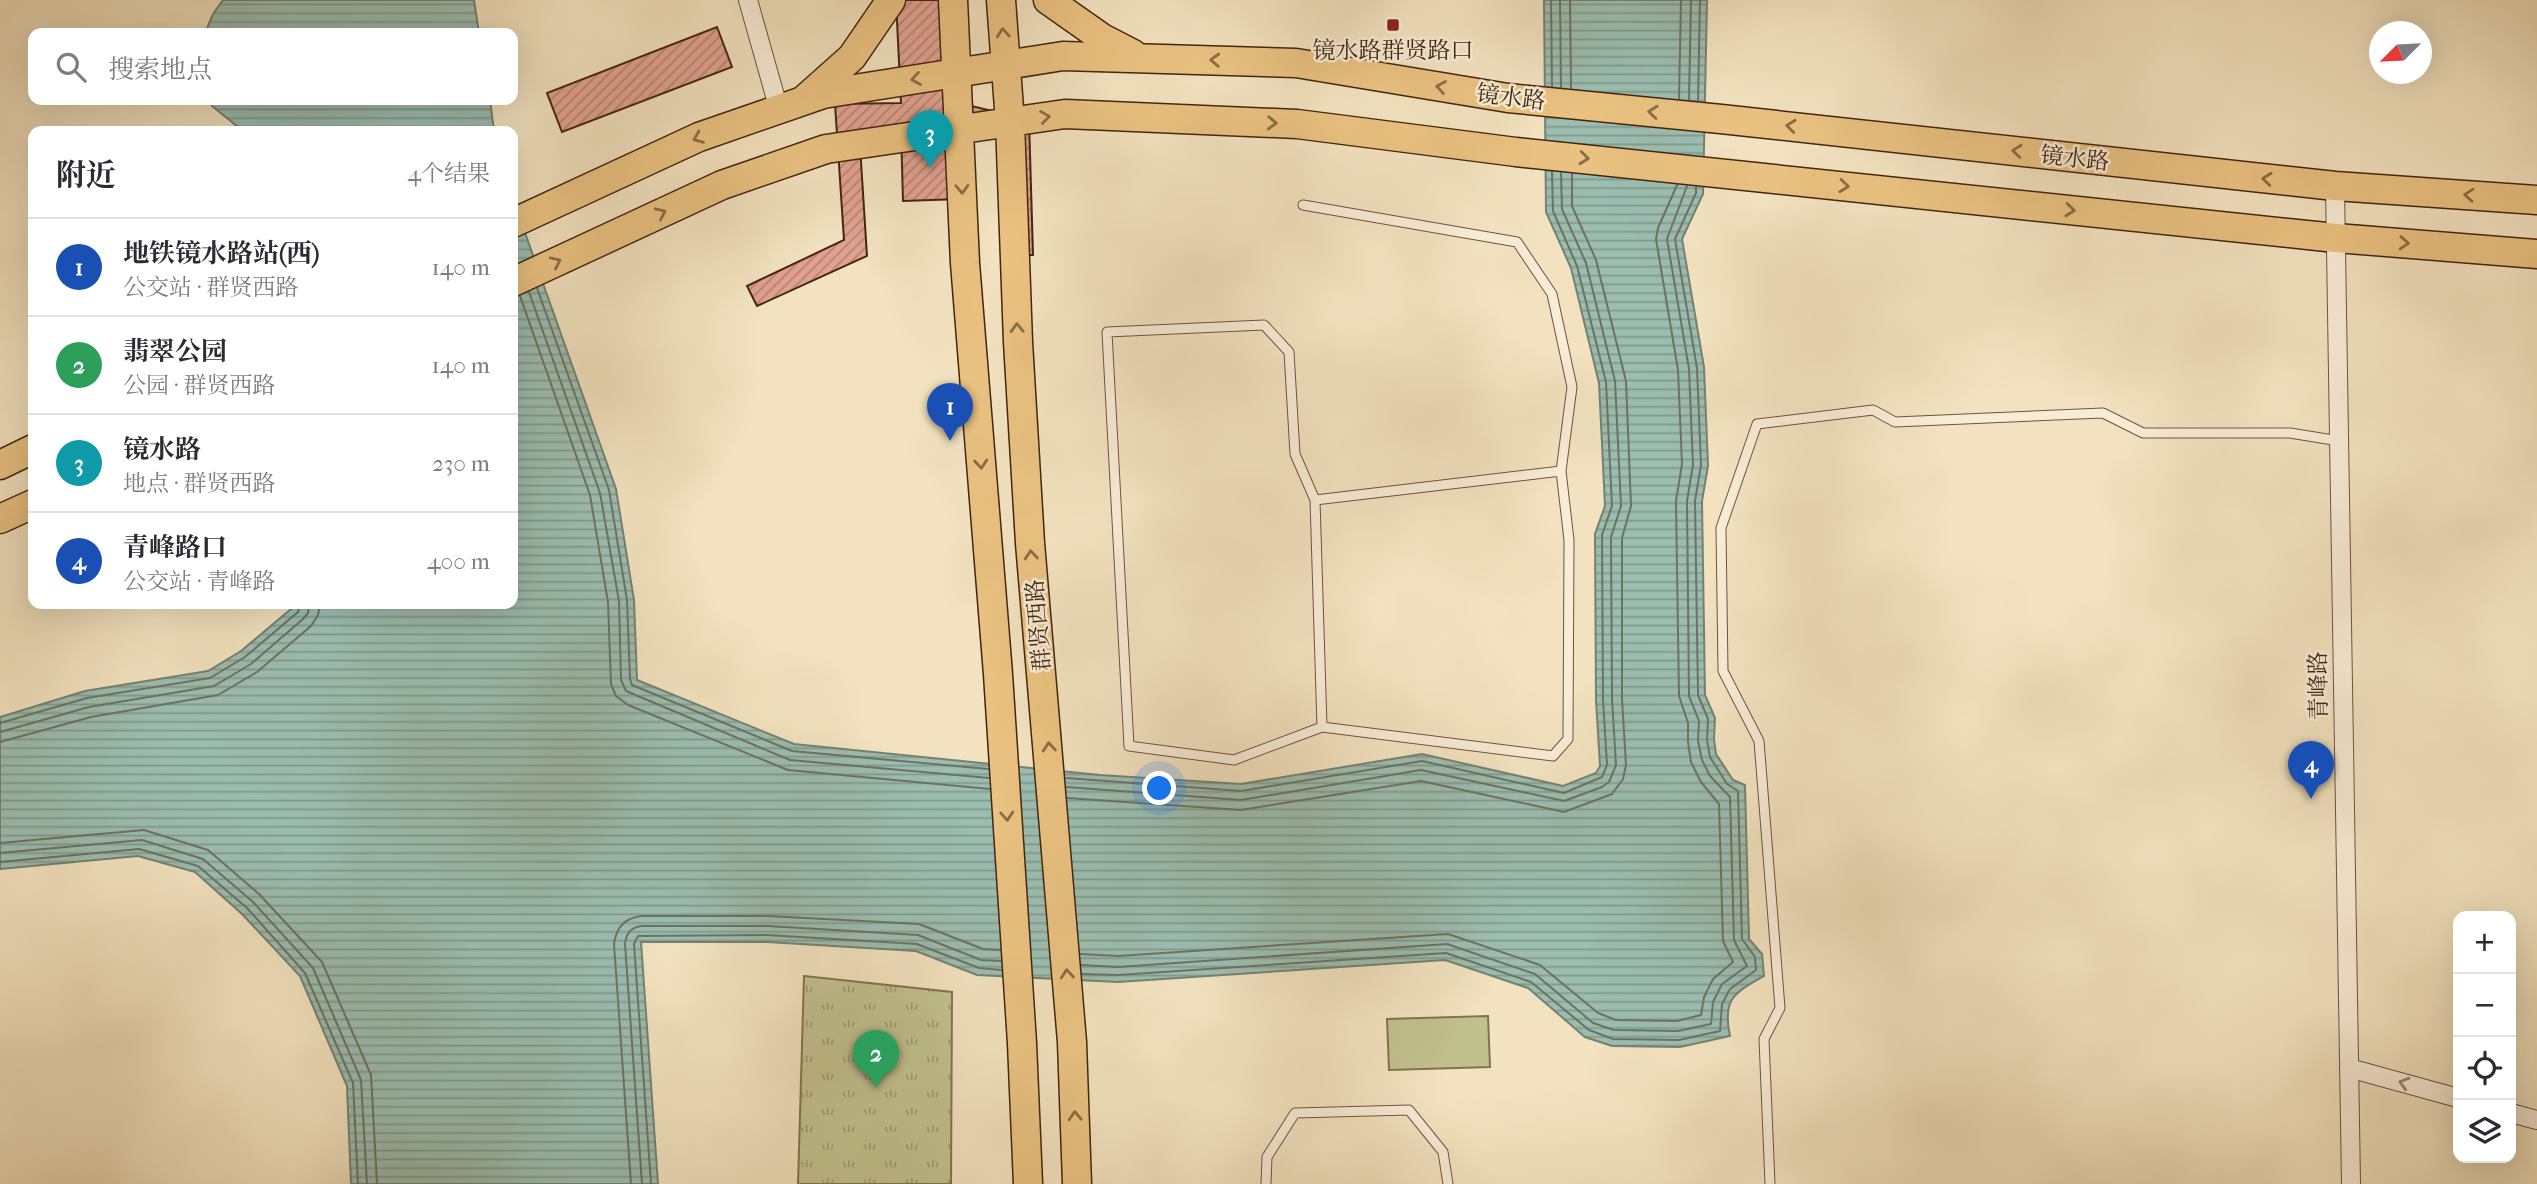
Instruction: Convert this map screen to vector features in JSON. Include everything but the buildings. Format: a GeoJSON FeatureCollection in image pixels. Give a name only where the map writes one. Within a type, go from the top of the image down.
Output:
{"type":"FeatureCollection","features":[{"type":"Feature","properties":{"kind":"main road"},"geometry":{"type":"LineString","coordinates":[[790,106],[852,57],[891,0]]}},
{"type":"Feature","properties":{"kind":"main road","name":"群贤西路"},"geometry":{"type":"LineString","coordinates":[[953,0],[965,263],[998,674],[1022,1043],[1028,1184]]}},
{"type":"Feature","properties":{"kind":"main road","name":"群贤西路"},"geometry":{"type":"LineString","coordinates":[[1001,0],[1010,122],[1019,369],[1030,544],[1043,671],[1072,1042],[1077,1184]]}},
{"type":"Feature","properties":{"kind":"main road"},"geometry":{"type":"LineString","coordinates":[[1048,0],[1102,38],[1142,58]]}},
{"type":"Feature","properties":{"kind":"main road","name":"镜水路"},"geometry":{"type":"LineString","coordinates":[[518,221],[699,137],[823,94],[1063,56],[1296,63],[1508,98],[2335,186],[2537,200]]}},
{"type":"Feature","properties":{"kind":"main road"},"geometry":{"type":"LineString","coordinates":[[518,280],[722,185],[826,149],[1065,114],[1297,124],[1516,152],[2336,238],[2537,254]]}},
{"type":"Feature","properties":{"kind":"main road"},"geometry":{"type":"LineString","coordinates":[[0,465],[28,451]]}},
{"type":"Feature","properties":{"kind":"main road"},"geometry":{"type":"LineString","coordinates":[[0,519],[28,506]]}},
{"type":"Feature","properties":{"kind":"street"},"geometry":{"type":"LineString","coordinates":[[748,0],[790,106]]}},
{"type":"Feature","properties":{"kind":"street","name":"青峰路"},"geometry":{"type":"LineString","coordinates":[[2335,186],[2351,1184]]}},
{"type":"Feature","properties":{"kind":"street"},"geometry":{"type":"LineString","coordinates":[[2349,1068],[2453,1097]]}},
{"type":"Feature","properties":{"kind":"street"},"geometry":{"type":"LineString","coordinates":[[2516,1114],[2537,1120]]}},
{"type":"Feature","properties":{"kind":"lane"},"geometry":{"type":"LineString","coordinates":[[1303,205],[1517,242],[1552,294],[1572,387],[1561,471],[1569,540],[1569,739],[1553,756],[1322,727],[1234,760],[1129,746],[1107,332],[1264,325],[1289,352],[1295,454],[1315,500],[1322,727]]}},
{"type":"Feature","properties":{"kind":"lane"},"geometry":{"type":"LineString","coordinates":[[1770,1184],[1764,1039],[1780,1008],[1759,741],[1723,671],[1721,528],[1757,424],[1873,410],[1895,422],[2104,412],[2143,433],[2290,433],[2339,441]]}},
{"type":"Feature","properties":{"kind":"lane"},"geometry":{"type":"LineString","coordinates":[[1315,500],[1561,471]]}},
{"type":"Feature","properties":{"kind":"lane"},"geometry":{"type":"LineString","coordinates":[[1266,1184],[1267,1157],[1295,1113],[1409,1110],[1443,1153],[1448,1184]]}},
{"type":"Feature","properties":{"kind":"green space"},"geometry":{"type":"Polygon","coordinates":[[[804,976],[952,992],[951,1184],[798,1184],[804,976]]]}},
{"type":"Feature","properties":{"kind":"green space"},"geometry":{"type":"Polygon","coordinates":[[[1488,1016],[1490,1067],[1389,1070],[1387,1019],[1488,1016]]]}},
{"type":"Feature","properties":{"kind":"water"},"geometry":{"type":"Polygon","coordinates":[[[223,0],[474,0],[478,28],[207,28],[223,0]]]}},
{"type":"Feature","properties":{"kind":"water"},"geometry":{"type":"Polygon","coordinates":[[[1544,0],[1707,0],[1703,194],[1682,239],[1704,367],[1708,466],[1702,501],[1705,695],[1715,718],[1716,754],[1733,780],[1745,785],[1749,939],[1762,954],[1764,976],[1745,987],[1729,1005],[1730,1036],[1680,1047],[1612,1046],[1585,1037],[1528,988],[1445,960],[1118,982],[977,975],[916,951],[767,942],[641,942],[658,1184],[351,1184],[347,1086],[300,976],[242,914],[195,872],[138,856],[0,869],[0,717],[85,691],[208,671],[241,651],[291,609],[518,609],[518,213],[616,489],[634,600],[637,680],[794,744],[1100,775],[1241,784],[1422,754],[1563,786],[1596,773],[1600,766],[1596,700],[1595,534],[1605,506],[1599,383],[1571,268],[1546,212],[1544,0]]]}},
{"type":"Feature","properties":{"kind":"water"},"geometry":{"type":"Polygon","coordinates":[[[491,105],[493,126],[237,126],[212,106],[491,105]]]}},
{"type":"Feature","properties":{"kind":"place","name":"镜水路群贤路口"},"geometry":{"type":"Point","coordinates":[1393,25]}},
{"type":"Feature","properties":{"kind":"place","name":"镜水路"},"geometry":{"type":"Point","coordinates":[930,168]}},
{"type":"Feature","properties":{"kind":"place","name":"地铁镜水路站(西)"},"geometry":{"type":"Point","coordinates":[950,441]}},
{"type":"Feature","properties":{"kind":"place","name":"青峰路口"},"geometry":{"type":"Point","coordinates":[2311,799]}},
{"type":"Feature","properties":{"kind":"place","name":"翡翠公园"},"geometry":{"type":"Point","coordinates":[876,1088]}}]}
